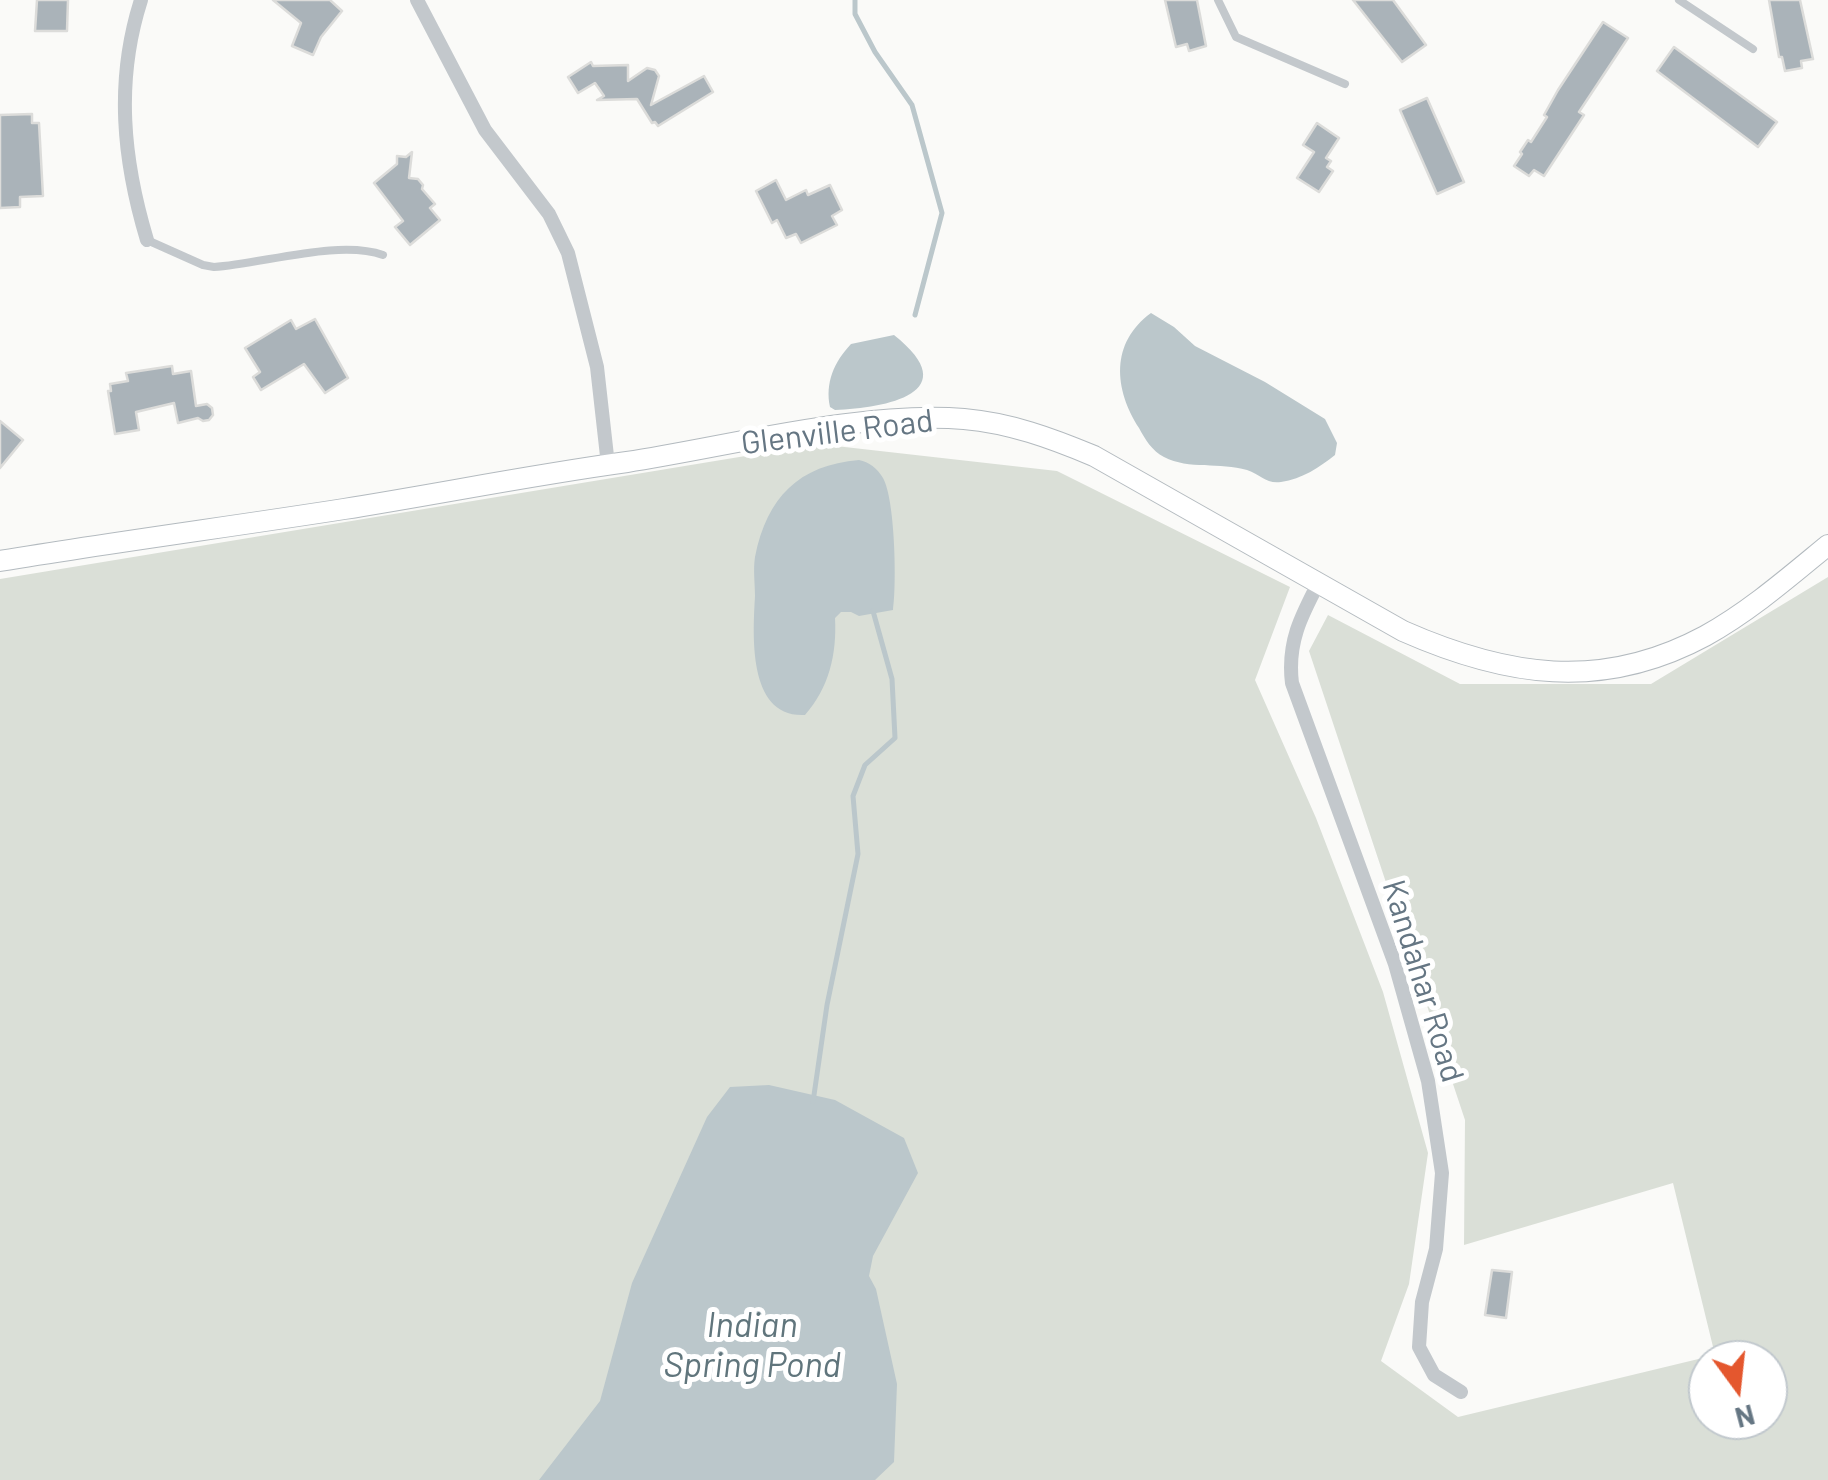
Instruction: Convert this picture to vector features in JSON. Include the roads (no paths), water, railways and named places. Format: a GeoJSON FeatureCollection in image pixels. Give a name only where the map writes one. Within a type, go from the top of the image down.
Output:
{"type":"FeatureCollection","features":[{"type":"Feature","properties":{"kind":"main road","name":"Glenville Road"},"geometry":{"type":"LineString","coordinates":[[0,561],[865,424],[961,419],[1042,434],[1094,456],[1403,631],[1453,653],[1518,670],[1589,671],[1645,660],[1702,637],[1775,588],[1828,544]]}},
{"type":"Feature","properties":{"kind":"street"},"geometry":{"type":"LineString","coordinates":[[141,0],[129,40],[123,81],[134,196],[147,240]]}},
{"type":"Feature","properties":{"kind":"street"},"geometry":{"type":"LineString","coordinates":[[417,0],[485,130],[549,214],[568,253],[597,368],[608,464]]}},
{"type":"Feature","properties":{"kind":"street","name":"Kandahar Road"},"geometry":{"type":"LineString","coordinates":[[1319,582],[1292,644],[1292,683],[1395,964],[1428,1081],[1442,1173],[1436,1249],[1422,1302],[1419,1348],[1434,1375],[1462,1392]]}},
{"type":"Feature","properties":{"kind":"lane"},"geometry":{"type":"LineString","coordinates":[[1218,0],[1236,38],[1345,84]]}},
{"type":"Feature","properties":{"kind":"lane"},"geometry":{"type":"LineString","coordinates":[[1679,0],[1753,49]]}},
{"type":"Feature","properties":{"kind":"lane"},"geometry":{"type":"LineString","coordinates":[[147,240],[203,266],[214,267],[347,249],[383,255]]}},
{"type":"Feature","properties":{"kind":"water"},"geometry":{"type":"Polygon","coordinates":[[[1151,313],[1195,346],[1325,419],[1337,443],[1335,455],[1303,475],[1276,482],[1247,470],[1174,461],[1152,448],[1125,398],[1120,367],[1128,338],[1151,313]]]}},
{"type":"Feature","properties":{"kind":"water"},"geometry":{"type":"Polygon","coordinates":[[[894,335],[915,355],[923,371],[921,384],[895,401],[876,406],[835,410],[830,407],[832,373],[851,344],[894,335]]]}},
{"type":"Feature","properties":{"kind":"water"},"geometry":{"type":"Polygon","coordinates":[[[859,460],[875,468],[887,489],[894,542],[893,610],[859,616],[841,612],[835,618],[833,657],[820,694],[805,715],[786,712],[772,703],[763,689],[755,651],[754,567],[760,536],[777,501],[803,477],[838,463],[859,460]]]}},
{"type":"Feature","properties":{"kind":"water","name":"Indian Spring Pond"},"geometry":{"type":"Polygon","coordinates":[[[769,1085],[835,1100],[904,1138],[918,1173],[873,1256],[869,1276],[876,1289],[897,1384],[894,1462],[875,1480],[539,1480],[600,1401],[632,1283],[707,1117],[730,1087],[769,1085]]]}},
{"type":"Feature","properties":{"kind":"waterway"},"geometry":{"type":"LineString","coordinates":[[855,0],[855,14],[875,52],[912,105],[942,213],[915,315]]}},
{"type":"Feature","properties":{"kind":"waterway"},"geometry":{"type":"LineString","coordinates":[[813,1102],[827,1005],[858,854],[853,796],[865,765],[895,738],[892,679],[873,611]]}}]}
